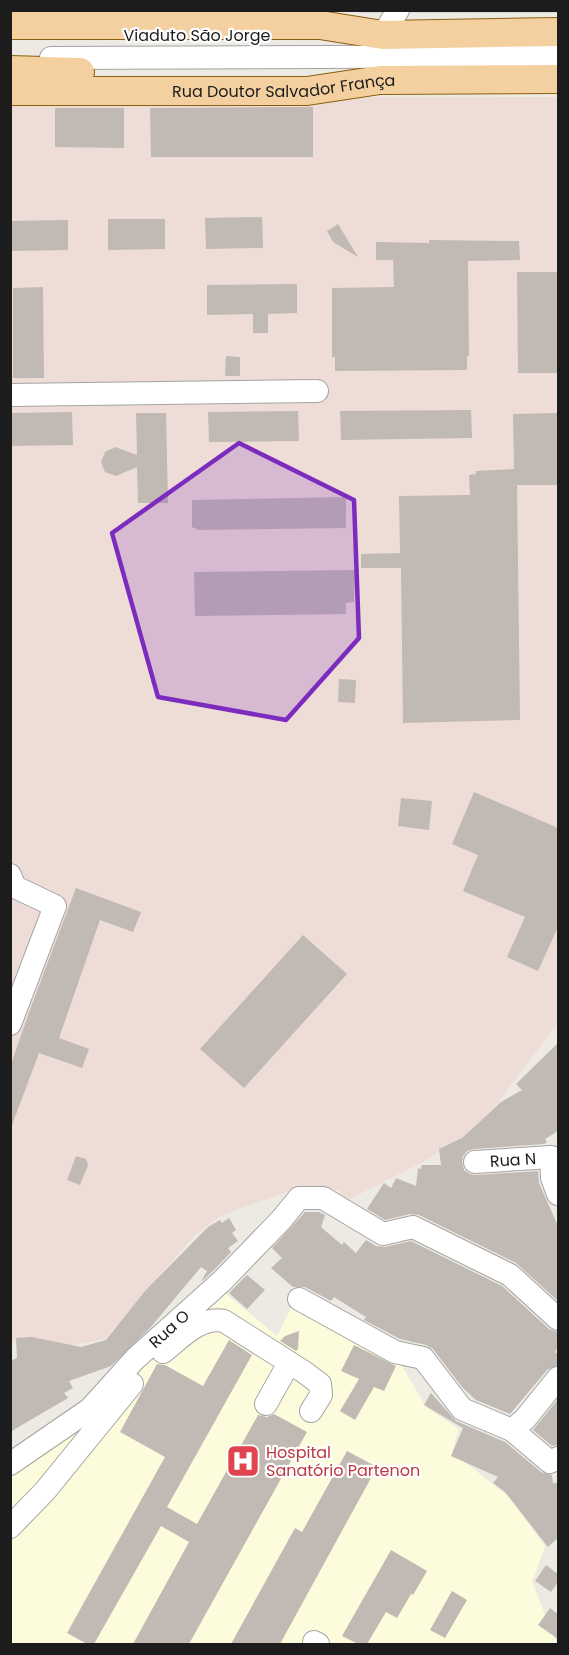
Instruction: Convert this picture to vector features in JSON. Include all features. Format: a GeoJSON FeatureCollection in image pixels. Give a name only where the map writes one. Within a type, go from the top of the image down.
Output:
{"type":"FeatureCollection","features":[{"type":"Feature","properties":{"kind":"main road","name":"Rua Doutor Salvador França"},"geometry":{"type":"LineString","coordinates":[[10,25],[320,25],[382,57],[558,79]]}},
{"type":"Feature","properties":{"kind":"main road","name":"Rua Doutor Salvador França"},"geometry":{"type":"LineString","coordinates":[[10,91],[307,91],[382,57],[558,32]]}},
{"type":"Feature","properties":{"kind":"main road","name":"Viaduto São Jorge"},"geometry":{"type":"LineString","coordinates":[[10,36],[320,35],[382,57]]}},
{"type":"Feature","properties":{"kind":"main road"},"geometry":{"type":"LineString","coordinates":[[10,70],[316,78],[382,57]]}},
{"type":"Feature","properties":{"kind":"street"},"geometry":{"type":"LineString","coordinates":[[398,10],[382,57],[558,56]]}},
{"type":"Feature","properties":{"kind":"street","name":"Viaduto São Jorge"},"geometry":{"type":"LineString","coordinates":[[10,58],[382,57]]}},
{"type":"Feature","properties":{"kind":"street"},"geometry":{"type":"LineString","coordinates":[[10,395],[317,391]]}},
{"type":"Feature","properties":{"kind":"street"},"geometry":{"type":"LineString","coordinates":[[10,875],[15,887],[55,906],[10,1024]]}},
{"type":"Feature","properties":{"kind":"street"},"geometry":{"type":"LineString","coordinates":[[555,1154],[552,1178],[558,1194]]}},
{"type":"Feature","properties":{"kind":"street","name":"Rua N"},"geometry":{"type":"LineString","coordinates":[[475,1162],[555,1154]]}},
{"type":"Feature","properties":{"kind":"street","name":"Rua O"},"geometry":{"type":"LineString","coordinates":[[10,1464],[90,1408],[135,1359],[222,1281],[299,1198],[323,1198],[383,1234],[413,1227],[510,1275],[558,1319]]}},
{"type":"Feature","properties":{"kind":"street"},"geometry":{"type":"LineString","coordinates":[[299,1299],[395,1353],[423,1358],[462,1409],[512,1430],[550,1462],[558,1458]]}},
{"type":"Feature","properties":{"kind":"street"},"geometry":{"type":"LineString","coordinates":[[10,1527],[45,1491],[154,1358],[201,1323],[216,1319],[224,1321],[314,1379],[322,1387],[321,1395],[311,1411]]}},
{"type":"Feature","properties":{"kind":"street"},"geometry":{"type":"LineString","coordinates":[[266,1404],[289,1363]]}},
{"type":"Feature","properties":{"kind":"street"},"geometry":{"type":"LineString","coordinates":[[512,1430],[525,1419],[558,1378]]}},
{"type":"Feature","properties":{"kind":"highlighted area"},"geometry":{"type":"Polygon","coordinates":[[[239,443],[354,500],[359,638],[286,720],[158,697],[112,533],[239,443]]]}},
{"type":"Feature","properties":{"kind":"shaded area"},"geometry":{"type":"Polygon","coordinates":[[[360,10],[558,11],[558,13],[359,13],[360,10]]]}},
{"type":"Feature","properties":{"kind":"shaded area"},"geometry":{"type":"Polygon","coordinates":[[[558,97],[558,1023],[497,1104],[464,1136],[425,1161],[344,1202],[339,1190],[292,1190],[220,1216],[194,1236],[105,1339],[69,1346],[11,1340],[11,98],[558,97]]]}},
{"type":"Feature","properties":{"kind":"shaded area","name":"Hospital Sanatório Partenon"},"geometry":{"type":"Polygon","coordinates":[[[219,1288],[277,1336],[293,1304],[399,1361],[426,1407],[459,1429],[452,1452],[508,1496],[545,1546],[532,1582],[557,1644],[11,1644],[10,1469],[219,1288]]]}},
{"type":"Feature","properties":{"kind":"building"},"geometry":{"type":"Polygon","coordinates":[[[313,107],[313,157],[151,157],[150,108],[313,107]]]}},
{"type":"Feature","properties":{"kind":"building"},"geometry":{"type":"Polygon","coordinates":[[[55,108],[124,108],[124,148],[55,147],[55,108]]]}},
{"type":"Feature","properties":{"kind":"building"},"geometry":{"type":"Polygon","coordinates":[[[262,217],[263,248],[206,249],[205,218],[262,217]]]}},
{"type":"Feature","properties":{"kind":"building"},"geometry":{"type":"Polygon","coordinates":[[[108,219],[165,219],[165,249],[108,250],[108,219]]]}},
{"type":"Feature","properties":{"kind":"building"},"geometry":{"type":"Polygon","coordinates":[[[68,220],[68,250],[10,251],[10,221],[68,220]]]}},
{"type":"Feature","properties":{"kind":"building"},"geometry":{"type":"Polygon","coordinates":[[[338,224],[358,257],[333,242],[327,231],[338,224]]]}},
{"type":"Feature","properties":{"kind":"building"},"geometry":{"type":"Polygon","coordinates":[[[429,240],[519,241],[520,260],[468,261],[469,356],[467,356],[467,370],[335,371],[335,357],[332,357],[332,288],[394,287],[393,260],[376,260],[376,242],[429,243],[429,240]]]}},
{"type":"Feature","properties":{"kind":"building"},"geometry":{"type":"Polygon","coordinates":[[[517,272],[558,272],[558,373],[518,373],[517,272]]]}},
{"type":"Feature","properties":{"kind":"building"},"geometry":{"type":"Polygon","coordinates":[[[297,284],[297,313],[268,314],[268,333],[253,333],[253,314],[207,315],[207,285],[297,284]]]}},
{"type":"Feature","properties":{"kind":"building"},"geometry":{"type":"Polygon","coordinates":[[[43,287],[44,378],[13,378],[13,288],[43,287]]]}},
{"type":"Feature","properties":{"kind":"building"},"geometry":{"type":"Polygon","coordinates":[[[226,356],[240,357],[240,376],[225,376],[226,356]]]}},
{"type":"Feature","properties":{"kind":"building"},"geometry":{"type":"Polygon","coordinates":[[[471,410],[472,438],[341,440],[340,411],[471,410]]]}},
{"type":"Feature","properties":{"kind":"building"},"geometry":{"type":"Polygon","coordinates":[[[298,411],[299,441],[209,442],[208,412],[298,411]]]}},
{"type":"Feature","properties":{"kind":"building"},"geometry":{"type":"Polygon","coordinates":[[[72,412],[73,445],[10,446],[10,413],[72,412]]]}},
{"type":"Feature","properties":{"kind":"building"},"geometry":{"type":"Polygon","coordinates":[[[136,413],[166,413],[168,503],[138,503],[137,467],[116,476],[105,472],[101,462],[105,452],[115,447],[137,455],[136,413]]]}},
{"type":"Feature","properties":{"kind":"building"},"geometry":{"type":"Polygon","coordinates":[[[558,413],[558,485],[517,485],[520,720],[403,723],[401,568],[361,568],[361,554],[400,553],[399,496],[470,495],[469,475],[476,474],[476,471],[514,469],[513,414],[558,413]]]}},
{"type":"Feature","properties":{"kind":"building"},"geometry":{"type":"Polygon","coordinates":[[[346,497],[346,528],[198,530],[192,527],[192,500],[346,497]]]}},
{"type":"Feature","properties":{"kind":"building"},"geometry":{"type":"Polygon","coordinates":[[[355,570],[354,602],[346,603],[346,614],[195,616],[194,572],[355,570]]]}},
{"type":"Feature","properties":{"kind":"building"},"geometry":{"type":"Polygon","coordinates":[[[339,679],[356,680],[355,703],[338,702],[339,679]]]}},
{"type":"Feature","properties":{"kind":"building"},"geometry":{"type":"Polygon","coordinates":[[[474,792],[558,828],[558,927],[538,971],[507,957],[525,917],[463,891],[478,855],[452,844],[474,792]]]}},
{"type":"Feature","properties":{"kind":"building"},"geometry":{"type":"Polygon","coordinates":[[[401,798],[432,801],[429,830],[398,826],[401,798]]]}},
{"type":"Feature","properties":{"kind":"building"},"geometry":{"type":"Polygon","coordinates":[[[76,888],[141,912],[133,932],[100,920],[59,1038],[89,1049],[82,1068],[39,1053],[12,1125],[10,1125],[10,1067],[76,888]]]}},
{"type":"Feature","properties":{"kind":"building"},"geometry":{"type":"Polygon","coordinates":[[[303,935],[347,974],[244,1088],[200,1049],[303,935]]]}},
{"type":"Feature","properties":{"kind":"building"},"geometry":{"type":"Polygon","coordinates":[[[558,1043],[558,1131],[545,1139],[547,1142],[544,1144],[467,1151],[462,1162],[464,1170],[475,1175],[538,1171],[539,1183],[558,1226],[558,1301],[516,1263],[419,1215],[410,1214],[385,1220],[367,1209],[384,1183],[391,1188],[396,1178],[416,1186],[418,1168],[421,1169],[422,1165],[441,1165],[439,1149],[462,1138],[501,1102],[522,1090],[516,1084],[558,1043]]]}},
{"type":"Feature","properties":{"kind":"building"},"geometry":{"type":"Polygon","coordinates":[[[76,1156],[86,1159],[88,1165],[80,1185],[67,1180],[76,1156]]]}},
{"type":"Feature","properties":{"kind":"building"},"geometry":{"type":"Polygon","coordinates":[[[305,1212],[319,1212],[325,1215],[321,1227],[342,1245],[344,1242],[356,1253],[366,1240],[376,1246],[385,1247],[411,1241],[502,1286],[549,1329],[558,1332],[558,1347],[555,1352],[558,1354],[558,1365],[547,1370],[510,1414],[476,1400],[462,1387],[433,1349],[400,1339],[364,1320],[366,1317],[334,1297],[331,1301],[305,1287],[293,1287],[271,1268],[282,1258],[272,1248],[305,1212]]]}},
{"type":"Feature","properties":{"kind":"building"},"geometry":{"type":"Polygon","coordinates":[[[229,1218],[236,1230],[232,1233],[238,1241],[228,1248],[231,1252],[213,1271],[201,1282],[207,1271],[201,1267],[150,1328],[111,1366],[69,1381],[73,1388],[64,1393],[68,1398],[10,1432],[10,1361],[17,1358],[16,1338],[32,1337],[81,1347],[106,1340],[145,1291],[208,1227],[220,1220],[222,1223],[229,1218]]]}},
{"type":"Feature","properties":{"kind":"building"},"geometry":{"type":"Polygon","coordinates":[[[247,1275],[265,1290],[247,1309],[229,1293],[247,1275]]]}},
{"type":"Feature","properties":{"kind":"building"},"geometry":{"type":"Polygon","coordinates":[[[299,1331],[296,1351],[280,1341],[285,1336],[299,1331]]]}},
{"type":"Feature","properties":{"kind":"building"},"geometry":{"type":"Polygon","coordinates":[[[229,1340],[252,1355],[167,1507],[197,1524],[258,1415],[267,1417],[274,1414],[307,1432],[189,1644],[133,1644],[189,1542],[161,1526],[94,1644],[87,1644],[67,1633],[165,1457],[120,1432],[157,1364],[165,1365],[203,1386],[229,1340]]]}},
{"type":"Feature","properties":{"kind":"building"},"geometry":{"type":"Polygon","coordinates":[[[354,1345],[396,1366],[384,1391],[374,1387],[355,1420],[340,1411],[359,1379],[341,1371],[354,1345]]]}},
{"type":"Feature","properties":{"kind":"building"},"geometry":{"type":"Polygon","coordinates":[[[431,1393],[456,1421],[505,1442],[541,1472],[552,1475],[553,1483],[558,1483],[558,1538],[548,1547],[505,1492],[493,1483],[498,1477],[451,1456],[463,1428],[424,1405],[431,1393]]]}},
{"type":"Feature","properties":{"kind":"building"},"geometry":{"type":"Polygon","coordinates":[[[558,1399],[558,1445],[552,1446],[533,1430],[558,1399]]]}},
{"type":"Feature","properties":{"kind":"building"},"geometry":{"type":"Polygon","coordinates":[[[347,1451],[377,1467],[280,1644],[231,1644],[295,1528],[302,1532],[347,1451]]]}},
{"type":"Feature","properties":{"kind":"building"},"geometry":{"type":"Polygon","coordinates":[[[391,1550],[427,1571],[397,1618],[386,1612],[367,1644],[358,1644],[342,1636],[391,1550]]]}},
{"type":"Feature","properties":{"kind":"building"},"geometry":{"type":"Polygon","coordinates":[[[546,1565],[558,1574],[558,1582],[551,1592],[535,1581],[546,1565]]]}},
{"type":"Feature","properties":{"kind":"building"},"geometry":{"type":"Polygon","coordinates":[[[452,1591],[467,1600],[445,1638],[430,1630],[452,1591]]]}},
{"type":"Feature","properties":{"kind":"building"},"geometry":{"type":"Polygon","coordinates":[[[550,1608],[558,1614],[558,1639],[538,1625],[550,1608]]]}},
{"type":"Feature","properties":{"kind":"place","name":"Hospital Sanatório Partenon"},"geometry":{"type":"Point","coordinates":[243,1461]}}]}
